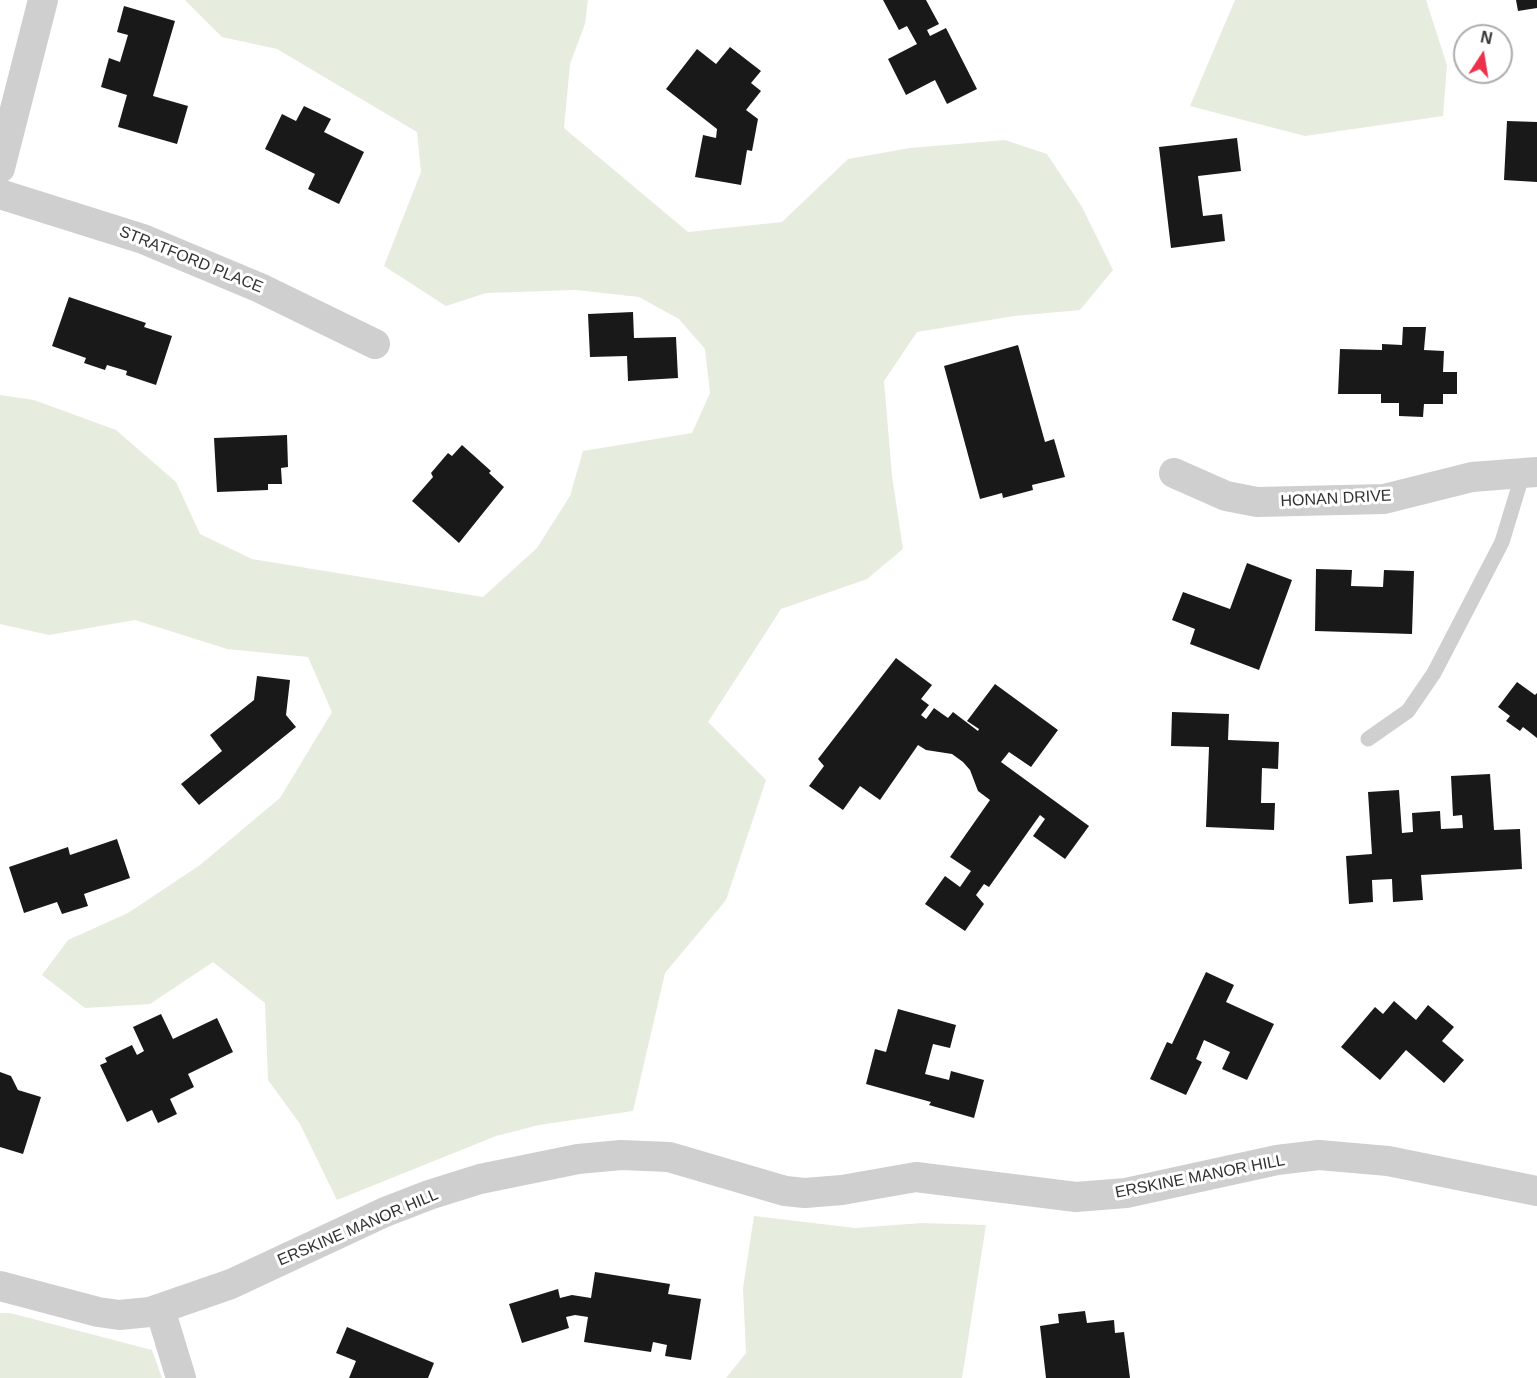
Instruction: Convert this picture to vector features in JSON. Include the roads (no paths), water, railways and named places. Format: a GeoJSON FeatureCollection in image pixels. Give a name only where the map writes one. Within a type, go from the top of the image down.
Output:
{"type":"FeatureCollection","features":[{"type":"Feature","properties":{"kind":"street"},"geometry":{"type":"LineString","coordinates":[[0,168],[43,0]]}},
{"type":"Feature","properties":{"kind":"street","name":"STRATFORD PLACE"},"geometry":{"type":"LineString","coordinates":[[0,194],[143,238],[260,288],[375,344]]}},
{"type":"Feature","properties":{"kind":"street","name":"HONAN DRIVE"},"geometry":{"type":"LineString","coordinates":[[1174,473],[1226,496],[1266,502],[1384,499],[1472,477],[1530,473]]}},
{"type":"Feature","properties":{"kind":"street","name":"ERSKINE MANOR HILL"},"geometry":{"type":"LineString","coordinates":[[0,1286],[98,1312],[119,1315],[160,1309],[231,1284],[386,1212],[429,1195],[480,1179],[578,1159],[621,1155],[669,1156],[785,1191],[805,1192],[842,1190],[916,1177],[1076,1197],[1126,1193],[1277,1160],[1319,1155],[1389,1161],[1537,1191]]}},
{"type":"Feature","properties":{"kind":"street"},"geometry":{"type":"LineString","coordinates":[[160,1309],[181,1378]]}},
{"type":"Feature","properties":{"kind":"lane"},"geometry":{"type":"LineString","coordinates":[[1368,739],[1408,711],[1434,673],[1502,542],[1530,473]]}}]}
